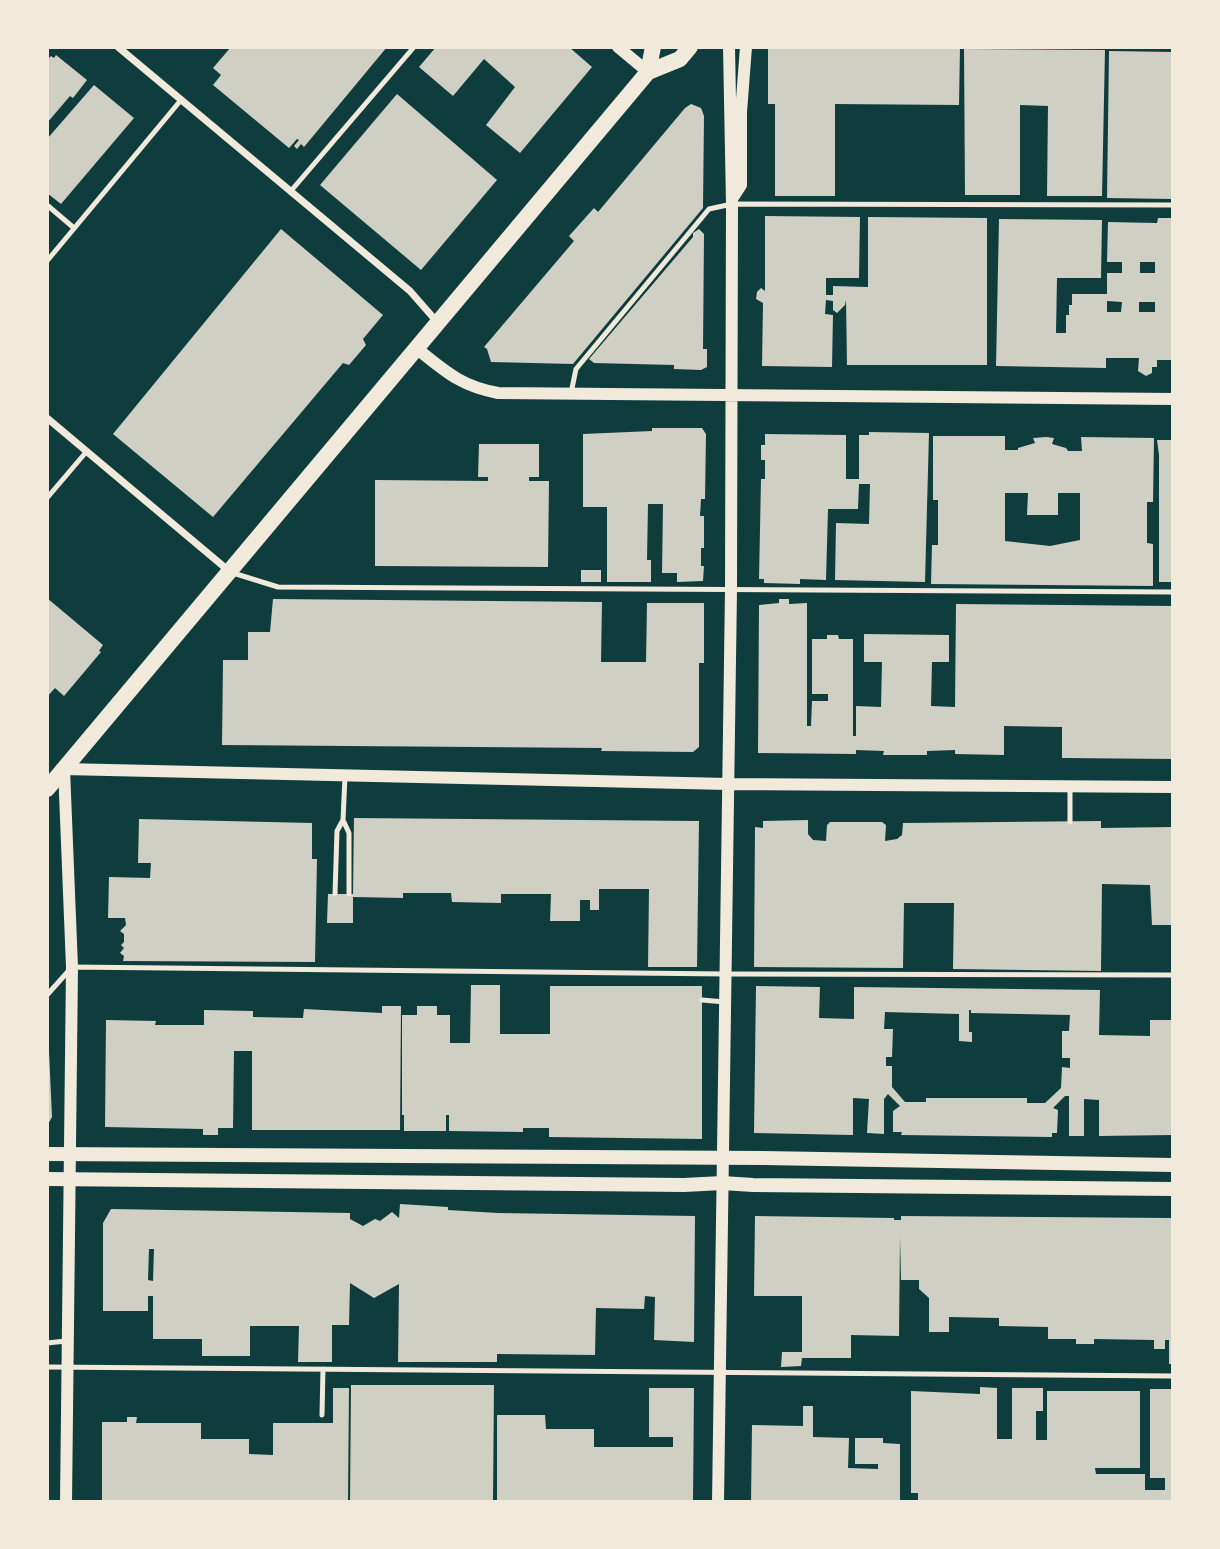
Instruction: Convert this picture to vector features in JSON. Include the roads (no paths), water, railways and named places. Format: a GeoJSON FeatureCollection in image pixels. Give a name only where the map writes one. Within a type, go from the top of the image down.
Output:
{"type":"FeatureCollection","features":[{"type":"Feature","properties":{"kind":"main road"},"geometry":{"type":"LineString","coordinates":[[648,72],[653,47]]}},
{"type":"Feature","properties":{"kind":"main road"},"geometry":{"type":"LineString","coordinates":[[47,789],[648,72],[680,59],[690,47]]}},
{"type":"Feature","properties":{"kind":"main road"},"geometry":{"type":"LineString","coordinates":[[47,1154],[722,1158],[1173,1165]]}},
{"type":"Feature","properties":{"kind":"main road"},"geometry":{"type":"LineString","coordinates":[[47,1179],[1173,1189]]}},
{"type":"Feature","properties":{"kind":"street"},"geometry":{"type":"LineString","coordinates":[[118,47],[410,291],[438,323]]}},
{"type":"Feature","properties":{"kind":"street"},"geometry":{"type":"LineString","coordinates":[[618,47],[648,72]]}},
{"type":"Feature","properties":{"kind":"street"},"geometry":{"type":"LineString","coordinates":[[718,1502],[731,590],[732,202],[729,47]]}},
{"type":"Feature","properties":{"kind":"street"},"geometry":{"type":"LineString","coordinates":[[732,202],[740,185],[741,112],[746,47]]}},
{"type":"Feature","properties":{"kind":"street"},"geometry":{"type":"LineString","coordinates":[[416,348],[453,377],[474,389],[498,393],[1173,399]]}},
{"type":"Feature","properties":{"kind":"street"},"geometry":{"type":"LineString","coordinates":[[47,418],[230,572]]}},
{"type":"Feature","properties":{"kind":"street"},"geometry":{"type":"LineString","coordinates":[[66,1502],[72,967],[64,769],[729,785],[1173,787]]}},
{"type":"Feature","properties":{"kind":"lane"},"geometry":{"type":"LineString","coordinates":[[290,192],[414,47]]}},
{"type":"Feature","properties":{"kind":"lane"},"geometry":{"type":"LineString","coordinates":[[47,261],[181,100]]}},
{"type":"Feature","properties":{"kind":"lane"},"geometry":{"type":"LineString","coordinates":[[571,394],[576,369],[709,209],[732,202],[1173,205]]}},
{"type":"Feature","properties":{"kind":"lane"},"geometry":{"type":"LineString","coordinates":[[47,205],[74,228]]}},
{"type":"Feature","properties":{"kind":"lane"},"geometry":{"type":"LineString","coordinates":[[47,498],[87,451]]}},
{"type":"Feature","properties":{"kind":"lane"},"geometry":{"type":"LineString","coordinates":[[230,572],[278,587],[1173,592]]}},
{"type":"Feature","properties":{"kind":"lane"},"geometry":{"type":"LineString","coordinates":[[335,894],[337,831],[343,820],[345,776]]}},
{"type":"Feature","properties":{"kind":"lane"},"geometry":{"type":"LineString","coordinates":[[1070,786],[1070,822]]}},
{"type":"Feature","properties":{"kind":"lane"},"geometry":{"type":"LineString","coordinates":[[343,820],[349,833],[349,894]]}},
{"type":"Feature","properties":{"kind":"lane"},"geometry":{"type":"LineString","coordinates":[[47,995],[72,967],[725,974],[1173,975]]}},
{"type":"Feature","properties":{"kind":"lane"},"geometry":{"type":"LineString","coordinates":[[702,1000],[725,1002]]}},
{"type":"Feature","properties":{"kind":"lane"},"geometry":{"type":"LineString","coordinates":[[47,1343],[69,1341]]}},
{"type":"Feature","properties":{"kind":"lane"},"geometry":{"type":"LineString","coordinates":[[47,1367],[1173,1376]]}},
{"type":"Feature","properties":{"kind":"lane"},"geometry":{"type":"LineString","coordinates":[[322,1415],[323,1369]]}}]}
